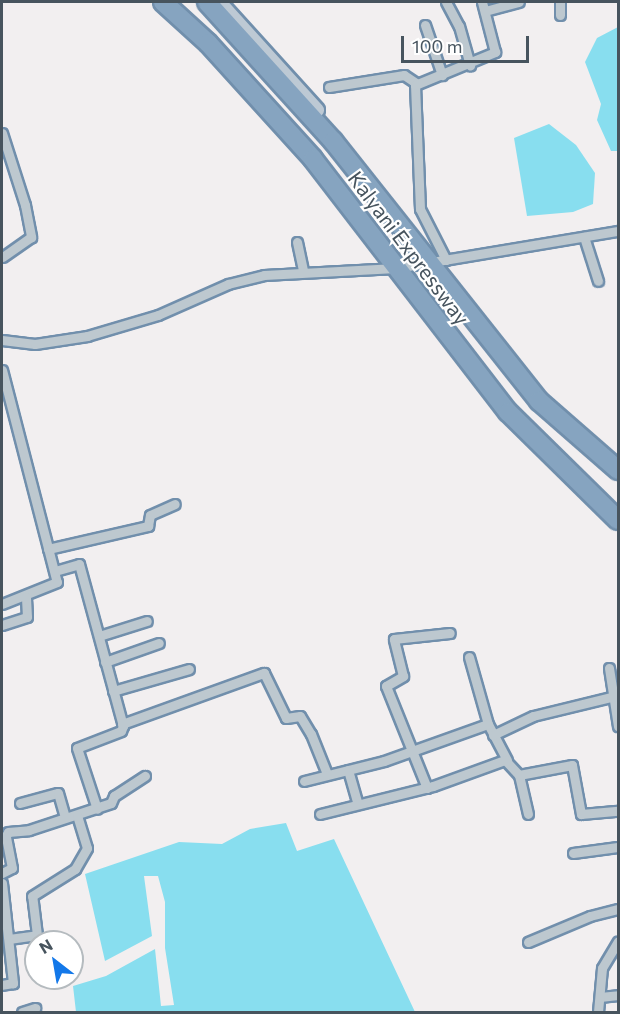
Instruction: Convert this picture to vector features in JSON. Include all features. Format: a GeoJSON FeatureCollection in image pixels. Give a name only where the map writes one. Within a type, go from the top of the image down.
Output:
{"type":"FeatureCollection","features":[{"type":"Feature","properties":{"kind":"highway","name":"Kalyani Expressway"},"geometry":{"type":"LineString","coordinates":[[163,2],[208,43],[313,159],[508,412],[618,520]]}},
{"type":"Feature","properties":{"kind":"highway","name":"Kalyani Expressway"},"geometry":{"type":"LineString","coordinates":[[207,2],[333,141],[437,262],[527,386],[618,471]]}},
{"type":"Feature","properties":{"kind":"street"},"geometry":{"type":"LineString","coordinates":[[219,2],[338,135],[437,262]]}},
{"type":"Feature","properties":{"kind":"street"},"geometry":{"type":"LineString","coordinates":[[447,2],[459,26],[470,65]]}},
{"type":"Feature","properties":{"kind":"street"},"geometry":{"type":"LineString","coordinates":[[416,83],[470,65],[496,50],[483,6],[519,2]]}},
{"type":"Feature","properties":{"kind":"street"},"geometry":{"type":"LineString","coordinates":[[560,2],[560,15]]}},
{"type":"Feature","properties":{"kind":"street"},"geometry":{"type":"LineString","coordinates":[[425,25],[442,75]]}},
{"type":"Feature","properties":{"kind":"street"},"geometry":{"type":"LineString","coordinates":[[329,87],[404,75],[416,83]]}},
{"type":"Feature","properties":{"kind":"street"},"geometry":{"type":"LineString","coordinates":[[416,83],[420,209],[437,262]]}},
{"type":"Feature","properties":{"kind":"street"},"geometry":{"type":"LineString","coordinates":[[2,133],[25,205],[31,237],[2,257]]}},
{"type":"Feature","properties":{"kind":"street"},"geometry":{"type":"LineString","coordinates":[[2,340],[35,344],[87,336],[158,315],[246,279],[303,271],[396,268],[618,231]]}},
{"type":"Feature","properties":{"kind":"street"},"geometry":{"type":"LineString","coordinates":[[584,237],[598,281]]}},
{"type":"Feature","properties":{"kind":"street"},"geometry":{"type":"LineString","coordinates":[[297,242],[303,271]]}},
{"type":"Feature","properties":{"kind":"street"},"geometry":{"type":"LineString","coordinates":[[2,370],[55,571],[56,585],[2,604]]}},
{"type":"Feature","properties":{"kind":"street"},"geometry":{"type":"LineString","coordinates":[[48,549],[146,526],[150,524],[150,514],[175,504]]}},
{"type":"Feature","properties":{"kind":"street"},"geometry":{"type":"LineString","coordinates":[[55,571],[79,564],[122,724],[121,731],[77,748],[97,809]]}},
{"type":"Feature","properties":{"kind":"street"},"geometry":{"type":"LineString","coordinates":[[2,625],[27,617],[26,597]]}},
{"type":"Feature","properties":{"kind":"street"},"geometry":{"type":"LineString","coordinates":[[99,636],[147,621]]}},
{"type":"Feature","properties":{"kind":"street"},"geometry":{"type":"LineString","coordinates":[[427,788],[386,686],[403,676],[393,640],[450,633]]}},
{"type":"Feature","properties":{"kind":"street"},"geometry":{"type":"LineString","coordinates":[[105,662],[159,643]]}},
{"type":"Feature","properties":{"kind":"street"},"geometry":{"type":"LineString","coordinates":[[469,657],[488,724],[507,760],[519,776],[528,814]]}},
{"type":"Feature","properties":{"kind":"street"},"geometry":{"type":"LineString","coordinates":[[609,668],[618,726]]}},
{"type":"Feature","properties":{"kind":"street"},"geometry":{"type":"LineString","coordinates":[[113,691],[189,669]]}},
{"type":"Feature","properties":{"kind":"street"},"geometry":{"type":"LineString","coordinates":[[122,724],[264,673],[274,687],[286,718],[300,716],[311,734],[327,774]]}},
{"type":"Feature","properties":{"kind":"street"},"geometry":{"type":"LineString","coordinates":[[493,735],[533,716],[615,696]]}},
{"type":"Feature","properties":{"kind":"street"},"geometry":{"type":"LineString","coordinates":[[304,781],[413,750],[488,724]]}},
{"type":"Feature","properties":{"kind":"street"},"geometry":{"type":"LineString","coordinates":[[320,814],[427,788],[507,760]]}},
{"type":"Feature","properties":{"kind":"street"},"geometry":{"type":"LineString","coordinates":[[519,776],[572,765],[581,814],[618,811]]}},
{"type":"Feature","properties":{"kind":"street"},"geometry":{"type":"LineString","coordinates":[[348,770],[358,804]]}},
{"type":"Feature","properties":{"kind":"street"},"geometry":{"type":"LineString","coordinates":[[2,873],[12,868],[6,836],[8,832],[30,830],[65,817],[97,809],[111,803],[114,796],[145,776]]}},
{"type":"Feature","properties":{"kind":"street"},"geometry":{"type":"LineString","coordinates":[[20,803],[58,793],[65,817]]}},
{"type":"Feature","properties":{"kind":"street"},"geometry":{"type":"LineString","coordinates":[[37,930],[32,896],[75,869],[87,848],[77,814]]}},
{"type":"Feature","properties":{"kind":"street"},"geometry":{"type":"LineString","coordinates":[[573,853],[618,848]]}},
{"type":"Feature","properties":{"kind":"street"},"geometry":{"type":"LineString","coordinates":[[2,884],[13,983],[2,985]]}},
{"type":"Feature","properties":{"kind":"street"},"geometry":{"type":"LineString","coordinates":[[528,942],[618,909]]}},
{"type":"Feature","properties":{"kind":"street"},"geometry":{"type":"LineString","coordinates":[[9,939],[24,939]]}},
{"type":"Feature","properties":{"kind":"street"},"geometry":{"type":"LineString","coordinates":[[598,1012],[604,962],[618,941]]}},
{"type":"Feature","properties":{"kind":"street"},"geometry":{"type":"LineString","coordinates":[[600,997],[618,995]]}},
{"type":"Feature","properties":{"kind":"street"},"geometry":{"type":"LineString","coordinates":[[22,1012],[35,1008]]}},
{"type":"Feature","properties":{"kind":"water"},"geometry":{"type":"Polygon","coordinates":[[[618,27],[618,151],[611,151],[597,120],[601,104],[585,62],[597,38],[618,27]]]}},
{"type":"Feature","properties":{"kind":"water"},"geometry":{"type":"Polygon","coordinates":[[[549,124],[576,145],[595,173],[593,204],[573,212],[527,216],[514,138],[549,124]]]}},
{"type":"Feature","properties":{"kind":"water"},"geometry":{"type":"Polygon","coordinates":[[[286,823],[297,851],[334,839],[415,1012],[76,1012],[73,990],[84,990],[84,983],[106,976],[155,949],[161,1006],[174,1005],[165,948],[165,902],[158,876],[144,876],[152,936],[105,961],[85,874],[179,842],[222,844],[250,829],[286,823]]]}}]}
